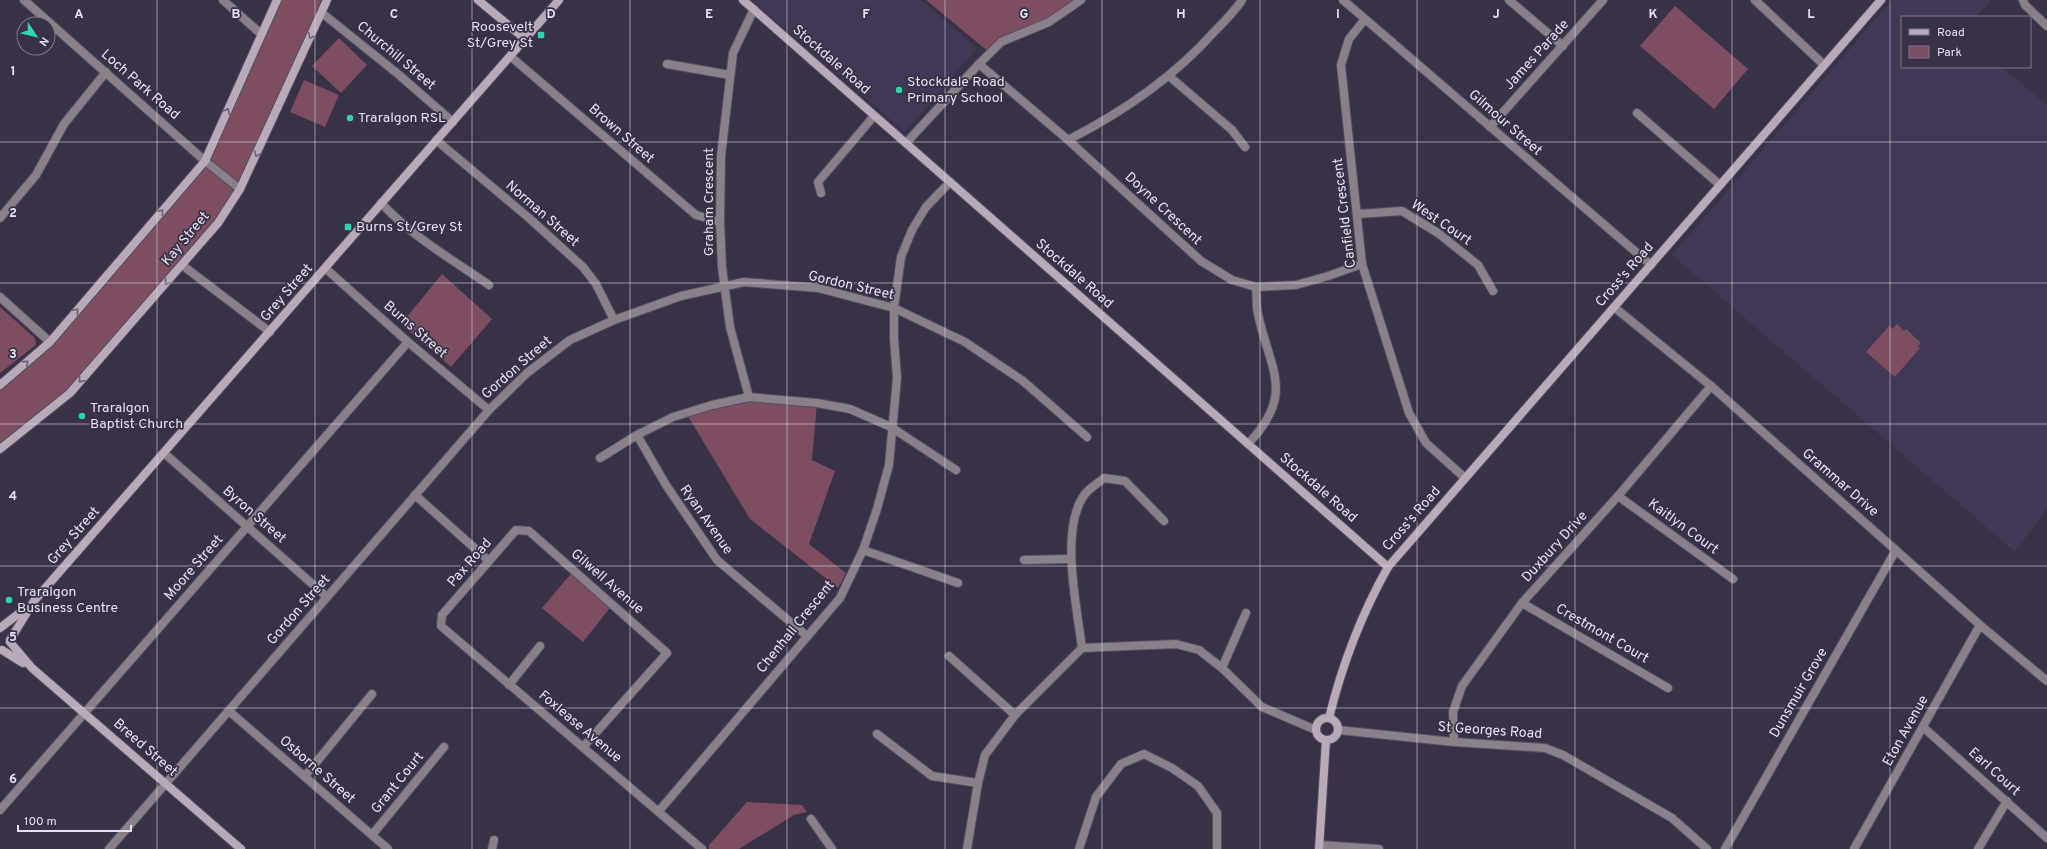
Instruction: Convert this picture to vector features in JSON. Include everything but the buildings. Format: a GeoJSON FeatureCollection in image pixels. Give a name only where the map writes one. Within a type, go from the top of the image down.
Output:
{"type":"FeatureCollection","features":[{"type":"Feature","properties":{"kind":"street","name":"Loch Park Road"},"geometry":{"type":"LineString","coordinates":[[24,0],[205,161],[240,189]]}},
{"type":"Feature","properties":{"kind":"street"},"geometry":{"type":"LineString","coordinates":[[224,0],[261,34]]}},
{"type":"Feature","properties":{"kind":"street"},"geometry":{"type":"LineString","coordinates":[[0,385],[50,342],[205,161],[277,0]]}},
{"type":"Feature","properties":{"kind":"street","name":"Kay Street"},"geometry":{"type":"LineString","coordinates":[[0,449],[70,394],[218,223],[240,189],[327,0]]}},
{"type":"Feature","properties":{"kind":"street"},"geometry":{"type":"LineString","coordinates":[[478,0],[525,39]]}},
{"type":"Feature","properties":{"kind":"street","name":"Grey Street"},"geometry":{"type":"LineString","coordinates":[[0,628],[34,601],[559,0]]}},
{"type":"Feature","properties":{"kind":"street","name":"Stockdale Road"},"geometry":{"type":"LineString","coordinates":[[743,0],[1388,567]]}},
{"type":"Feature","properties":{"kind":"street"},"geometry":{"type":"LineString","coordinates":[[906,143],[979,64],[1002,42],[1049,22],[1081,0]]}},
{"type":"Feature","properties":{"kind":"street"},"geometry":{"type":"LineString","coordinates":[[1068,140],[1102,122],[1142,97],[1169,76],[1195,54],[1242,0]]}},
{"type":"Feature","properties":{"kind":"street","name":"Gilmour Street"},"geometry":{"type":"LineString","coordinates":[[1343,0],[1651,265]]}},
{"type":"Feature","properties":{"kind":"street"},"geometry":{"type":"LineString","coordinates":[[1509,0],[1563,46]]}},
{"type":"Feature","properties":{"kind":"street","name":"James Parade"},"geometry":{"type":"LineString","coordinates":[[1490,127],[1603,0]]}},
{"type":"Feature","properties":{"kind":"street"},"geometry":{"type":"LineString","coordinates":[[1755,0],[1824,65]]}},
{"type":"Feature","properties":{"kind":"street","name":"Cross's Road"},"geometry":{"type":"LineString","coordinates":[[1329,718],[1352,642],[1368,603],[1388,567],[1881,0]]}},
{"type":"Feature","properties":{"kind":"street"},"geometry":{"type":"LineString","coordinates":[[2022,0],[2025,6],[2047,26]]}},
{"type":"Feature","properties":{"kind":"street","name":"Graham Crescent"},"geometry":{"type":"LineString","coordinates":[[749,397],[730,327],[726,287],[722,267],[720,222],[721,156],[733,53],[754,9]]}},
{"type":"Feature","properties":{"kind":"street","name":"Churchill Street"},"geometry":{"type":"LineString","coordinates":[[322,13],[392,69],[452,122]]}},
{"type":"Feature","properties":{"kind":"street","name":"Canfield Crescent"},"geometry":{"type":"LineString","coordinates":[[1365,19],[1349,39],[1341,65],[1358,214],[1362,264],[1409,413],[1426,443],[1465,478]]}},
{"type":"Feature","properties":{"kind":"street","name":"Brown Street"},"geometry":{"type":"LineString","coordinates":[[510,56],[696,215],[720,222]]}},
{"type":"Feature","properties":{"kind":"street"},"geometry":{"type":"LineString","coordinates":[[667,64],[730,75]]}},
{"type":"Feature","properties":{"kind":"street","name":"Doyne Crescent"},"geometry":{"type":"LineString","coordinates":[[979,64],[1068,140],[1201,261],[1232,280],[1256,287],[1296,285],[1362,264]]}},
{"type":"Feature","properties":{"kind":"street"},"geometry":{"type":"LineString","coordinates":[[0,218],[36,175],[64,124],[106,72]]}},
{"type":"Feature","properties":{"kind":"street"},"geometry":{"type":"LineString","coordinates":[[1169,76],[1232,130],[1245,147]]}},
{"type":"Feature","properties":{"kind":"street"},"geometry":{"type":"LineString","coordinates":[[1637,113],[1720,185]]}},
{"type":"Feature","properties":{"kind":"street"},"geometry":{"type":"LineString","coordinates":[[821,193],[818,182],[874,116]]}},
{"type":"Feature","properties":{"kind":"street","name":"Norman Street"},"geometry":{"type":"LineString","coordinates":[[436,140],[529,218],[583,267],[596,284],[614,320]]}},
{"type":"Feature","properties":{"kind":"street","name":"Chenhall Crescent"},"geometry":{"type":"LineString","coordinates":[[659,811],[840,598],[863,550],[877,509],[889,465],[891,427],[897,378],[894,339],[894,308],[901,257],[912,230],[926,207],[950,182]]}},
{"type":"Feature","properties":{"kind":"street"},"geometry":{"type":"LineString","coordinates":[[381,203],[401,224],[420,239],[488,285]]}},
{"type":"Feature","properties":{"kind":"street","name":"West Court"},"geometry":{"type":"LineString","coordinates":[[1358,214],[1402,211],[1438,234],[1478,265],[1492,291]]}},
{"type":"Feature","properties":{"kind":"street"},"geometry":{"type":"LineString","coordinates":[[182,265],[270,332]]}},
{"type":"Feature","properties":{"kind":"street","name":"Burns Street"},"geometry":{"type":"LineString","coordinates":[[325,268],[408,342],[489,410]]}},
{"type":"Feature","properties":{"kind":"street","name":"Gordon Street"},"geometry":{"type":"LineString","coordinates":[[110,849],[489,410],[527,373],[570,340],[614,320],[681,296],[744,282],[818,288],[894,308],[971,346],[1023,381],[1087,437]]}},
{"type":"Feature","properties":{"kind":"street"},"geometry":{"type":"LineString","coordinates":[[1248,444],[1264,427],[1275,405],[1276,374],[1258,313],[1256,287]]}},
{"type":"Feature","properties":{"kind":"street"},"geometry":{"type":"LineString","coordinates":[[0,297],[50,342]]}},
{"type":"Feature","properties":{"kind":"street","name":"Grammar Drive"},"geometry":{"type":"LineString","coordinates":[[1614,307],[1711,386],[1980,625],[2047,680]]}},
{"type":"Feature","properties":{"kind":"street","name":"Moore Street"},"geometry":{"type":"LineString","coordinates":[[0,810],[408,342]]}},
{"type":"Feature","properties":{"kind":"street","name":"Duxbury Drive"},"geometry":{"type":"LineString","coordinates":[[1454,742],[1453,712],[1462,686],[1522,603],[1618,496],[1711,386]]}},
{"type":"Feature","properties":{"kind":"street"},"geometry":{"type":"LineString","coordinates":[[600,458],[637,435],[673,418],[712,405],[749,397],[817,402],[850,409],[891,427],[956,470]]}},
{"type":"Feature","properties":{"kind":"street","name":"Ryan Avenue"},"geometry":{"type":"LineString","coordinates":[[637,435],[666,485],[717,560],[807,636]]}},
{"type":"Feature","properties":{"kind":"street","name":"Byron Street"},"geometry":{"type":"LineString","coordinates":[[164,454],[248,526],[327,597]]}},
{"type":"Feature","properties":{"kind":"street"},"geometry":{"type":"LineString","coordinates":[[1082,648],[1071,559],[1074,517],[1085,493],[1104,478],[1125,481],[1164,521]]}},
{"type":"Feature","properties":{"kind":"street"},"geometry":{"type":"LineString","coordinates":[[415,495],[489,561]]}},
{"type":"Feature","properties":{"kind":"street","name":"Kaitlyn Court"},"geometry":{"type":"LineString","coordinates":[[1618,496],[1733,579]]}},
{"type":"Feature","properties":{"kind":"street","name":"Pax Road"},"geometry":{"type":"LineString","coordinates":[[441,626],[442,615],[516,530],[529,531]]}},
{"type":"Feature","properties":{"kind":"street","name":"Gilwell Avenue"},"geometry":{"type":"LineString","coordinates":[[529,531],[668,653],[584,746]]}},
{"type":"Feature","properties":{"kind":"street"},"geometry":{"type":"LineString","coordinates":[[863,550],[958,583]]}},
{"type":"Feature","properties":{"kind":"street","name":"Dunsmuir Grove"},"geometry":{"type":"LineString","coordinates":[[1725,849],[1896,550]]}},
{"type":"Feature","properties":{"kind":"street"},"geometry":{"type":"LineString","coordinates":[[1024,560],[1071,559]]}},
{"type":"Feature","properties":{"kind":"street","name":"Grey Street"},"geometry":{"type":"LineString","coordinates":[[1,650],[9,646],[10,641],[34,601]]}},
{"type":"Feature","properties":{"kind":"street","name":"Crestmont Court"},"geometry":{"type":"LineString","coordinates":[[1522,603],[1668,688]]}},
{"type":"Feature","properties":{"kind":"street"},"geometry":{"type":"LineString","coordinates":[[1222,668],[1246,613]]}},
{"type":"Feature","properties":{"kind":"street","name":"Eton Avenue"},"geometry":{"type":"LineString","coordinates":[[1854,849],[1980,625]]}},
{"type":"Feature","properties":{"kind":"street","name":"Foxlease Avenue"},"geometry":{"type":"LineString","coordinates":[[441,626],[509,685],[584,746],[702,849]]}},
{"type":"Feature","properties":{"kind":"street","name":"Breed Street"},"geometry":{"type":"LineString","coordinates":[[0,628],[9,633],[10,641],[32,668]]}},
{"type":"Feature","properties":{"kind":"street"},"geometry":{"type":"LineString","coordinates":[[968,849],[978,783],[985,755],[1014,715],[1082,648],[1176,644],[1199,650],[1222,668],[1262,707],[1316,730],[1319,736],[1326,740],[1334,738],[1338,730],[1336,722],[1329,718],[1320,721],[1316,730]]}},
{"type":"Feature","properties":{"kind":"street"},"geometry":{"type":"LineString","coordinates":[[509,685],[540,646]]}},
{"type":"Feature","properties":{"kind":"street","name":"Breed Street"},"geometry":{"type":"LineString","coordinates":[[1,650],[32,668],[241,849]]}},
{"type":"Feature","properties":{"kind":"street"},"geometry":{"type":"LineString","coordinates":[[949,656],[1014,715]]}},
{"type":"Feature","properties":{"kind":"street"},"geometry":{"type":"LineString","coordinates":[[305,776],[372,694]]}},
{"type":"Feature","properties":{"kind":"street","name":"Osborne Street"},"geometry":{"type":"LineString","coordinates":[[229,710],[388,849]]}},
{"type":"Feature","properties":{"kind":"street","name":"Earl Court"},"geometry":{"type":"LineString","coordinates":[[1923,727],[2047,838]]}},
{"type":"Feature","properties":{"kind":"street","name":"St Georges Road"},"geometry":{"type":"LineString","coordinates":[[1338,730],[1454,742],[1545,748],[1563,754],[1672,818],[1707,849]]}},
{"type":"Feature","properties":{"kind":"street"},"geometry":{"type":"LineString","coordinates":[[877,734],[932,776],[978,783]]}},
{"type":"Feature","properties":{"kind":"street"},"geometry":{"type":"LineString","coordinates":[[1326,740],[1320,847],[1379,849]]}},
{"type":"Feature","properties":{"kind":"street","name":"Grant Court"},"geometry":{"type":"LineString","coordinates":[[372,835],[444,747]]}},
{"type":"Feature","properties":{"kind":"street"},"geometry":{"type":"LineString","coordinates":[[1078,849],[1096,797],[1122,764],[1144,754],[1172,768],[1198,786],[1216,813],[1217,849]]}},
{"type":"Feature","properties":{"kind":"street"},"geometry":{"type":"LineString","coordinates":[[1978,849],[2007,801]]}},
{"type":"Feature","properties":{"kind":"street"},"geometry":{"type":"LineString","coordinates":[[811,819],[832,849]]}},
{"type":"Feature","properties":{"kind":"street"},"geometry":{"type":"LineString","coordinates":[[492,849],[494,840]]}},
{"type":"Feature","properties":{"kind":"shaded area","name":"Stockdale Road Primary School"},"geometry":{"type":"Polygon","coordinates":[[[752,0],[921,0],[977,48],[905,132],[752,0]]]}},
{"type":"Feature","properties":{"kind":"shaded area"},"geometry":{"type":"Polygon","coordinates":[[[1892,0],[1991,0],[1977,16],[1901,16],[1901,68],[2003,68],[2047,105],[2047,509],[2015,552],[1672,255],[1892,0]]]}},
{"type":"Feature","properties":{"kind":"green space"},"geometry":{"type":"Polygon","coordinates":[[[277,0],[325,0],[240,189],[218,223],[70,393],[0,450],[0,385],[50,342],[205,161],[277,0]]]}},
{"type":"Feature","properties":{"kind":"green space"},"geometry":{"type":"Polygon","coordinates":[[[926,0],[1081,0],[1049,22],[1002,42],[990,53],[926,0]]]}},
{"type":"Feature","properties":{"kind":"green space"},"geometry":{"type":"Polygon","coordinates":[[[1675,6],[1748,69],[1714,109],[1640,46],[1675,6]]]}},
{"type":"Feature","properties":{"kind":"green space"},"geometry":{"type":"Polygon","coordinates":[[[339,38],[367,65],[341,93],[312,66],[339,38]]]}},
{"type":"Feature","properties":{"kind":"green space"},"geometry":{"type":"Polygon","coordinates":[[[304,80],[339,95],[325,127],[290,112],[304,80]]]}},
{"type":"Feature","properties":{"kind":"green space"},"geometry":{"type":"Polygon","coordinates":[[[442,274],[492,319],[451,367],[401,324],[442,274]]]}},
{"type":"Feature","properties":{"kind":"green space"},"geometry":{"type":"Polygon","coordinates":[[[0,307],[35,338],[36,345],[0,373],[0,307]]]}},
{"type":"Feature","properties":{"kind":"green space"},"geometry":{"type":"Polygon","coordinates":[[[1897,324],[1904,331],[1906,329],[1921,343],[1918,346],[1920,348],[1895,377],[1866,352],[1889,326],[1893,329],[1897,324]]]}},
{"type":"Feature","properties":{"kind":"green space"},"geometry":{"type":"Polygon","coordinates":[[[749,397],[817,403],[812,460],[835,471],[809,544],[846,573],[838,588],[750,519],[686,413],[749,397]]]}},
{"type":"Feature","properties":{"kind":"green space"},"geometry":{"type":"Polygon","coordinates":[[[574,570],[613,604],[583,642],[542,608],[574,570]]]}},
{"type":"Feature","properties":{"kind":"green space"},"geometry":{"type":"Polygon","coordinates":[[[747,802],[802,805],[807,812],[794,815],[739,849],[709,849],[709,845],[747,802]]]}},
{"type":"Feature","properties":{"kind":"place","name":"Roosevelt St/Grey St"},"geometry":{"type":"Point","coordinates":[541,35]}},
{"type":"Feature","properties":{"kind":"place","name":"Stockdale Road Primary School"},"geometry":{"type":"Point","coordinates":[899,90]}},
{"type":"Feature","properties":{"kind":"place","name":"Traralgon RSL"},"geometry":{"type":"Point","coordinates":[350,118]}},
{"type":"Feature","properties":{"kind":"place","name":"Burns St/Grey St"},"geometry":{"type":"Point","coordinates":[348,227]}},
{"type":"Feature","properties":{"kind":"place","name":"Traralgon Baptist Church"},"geometry":{"type":"Point","coordinates":[82,416]}},
{"type":"Feature","properties":{"kind":"place","name":"Traralgon Business Centre"},"geometry":{"type":"Point","coordinates":[9,600]}}]}
